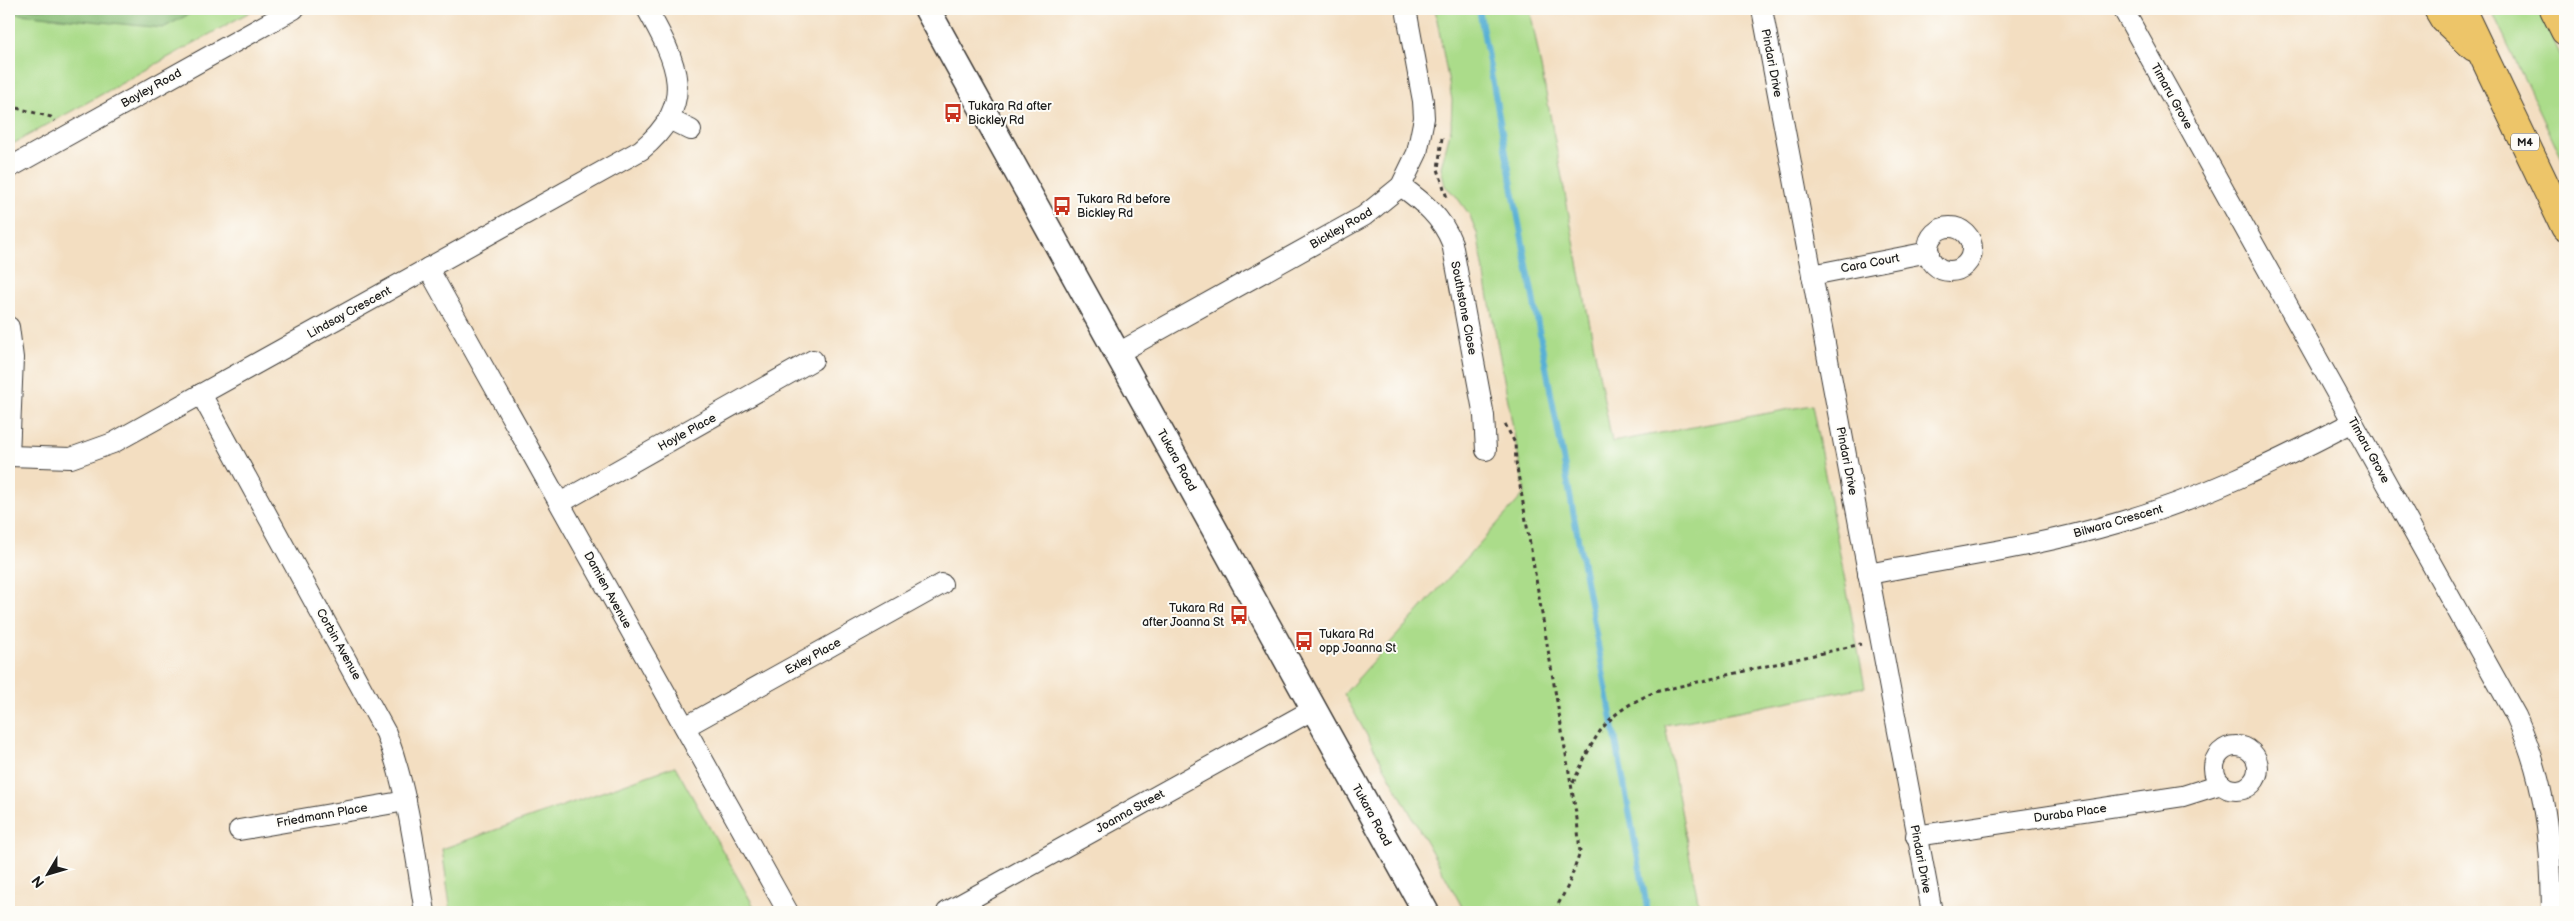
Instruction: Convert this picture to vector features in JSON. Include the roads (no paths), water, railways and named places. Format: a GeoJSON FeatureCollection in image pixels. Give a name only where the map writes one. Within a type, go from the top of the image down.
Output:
{"type":"FeatureCollection","features":[{"type":"Feature","properties":{"kind":"highway"},"geometry":{"type":"LineString","coordinates":[[2438,9],[2444,19],[2484,56]]}},
{"type":"Feature","properties":{"kind":"highway","name":"M4"},"geometry":{"type":"LineString","coordinates":[[2462,9],[2565,227]]}},
{"type":"Feature","properties":{"kind":"highway"},"geometry":{"type":"LineString","coordinates":[[2554,9],[2565,31]]}},
{"type":"Feature","properties":{"kind":"street","name":"Bayley Road"},"geometry":{"type":"LineString","coordinates":[[9,168],[294,9]]}},
{"type":"Feature","properties":{"kind":"street","name":"Lindsay Crescent"},"geometry":{"type":"LineString","coordinates":[[9,456],[50,459],[80,456],[113,443],[641,150],[658,136],[669,119],[677,89],[675,65],[647,9]]}},
{"type":"Feature","properties":{"kind":"street","name":"Tukara Road"},"geometry":{"type":"LineString","coordinates":[[927,9],[1426,912]]}},
{"type":"Feature","properties":{"kind":"street","name":"Bickley Road"},"geometry":{"type":"LineString","coordinates":[[1118,353],[1364,216],[1389,198],[1401,186],[1417,153],[1424,118],[1424,101],[1406,9]]}},
{"type":"Feature","properties":{"kind":"street","name":"Pindari Drive"},"geometry":{"type":"LineString","coordinates":[[1762,9],[1916,836],[1932,912]]}},
{"type":"Feature","properties":{"kind":"street","name":"Timaru Grove"},"geometry":{"type":"LineString","coordinates":[[2123,9],[2526,738],[2537,771],[2548,823],[2552,912]]}},
{"type":"Feature","properties":{"kind":"street"},"geometry":{"type":"LineString","coordinates":[[669,119],[691,130]]}},
{"type":"Feature","properties":{"kind":"street","name":"Southstone Close"},"geometry":{"type":"LineString","coordinates":[[1401,186],[1432,211],[1447,230],[1452,243],[1484,416],[1486,450]]}},
{"type":"Feature","properties":{"kind":"street","name":"Cara Court"},"geometry":{"type":"LineString","coordinates":[[1812,275],[1929,252]]}},
{"type":"Feature","properties":{"kind":"street","name":"Damien Avenue"},"geometry":{"type":"LineString","coordinates":[[428,268],[788,912]]}},
{"type":"Feature","properties":{"kind":"street"},"geometry":{"type":"LineString","coordinates":[[9,327],[14,358],[9,456]]}},
{"type":"Feature","properties":{"kind":"street","name":"Hoyle Place"},"geometry":{"type":"LineString","coordinates":[[560,503],[813,360]]}},
{"type":"Feature","properties":{"kind":"street","name":"Corbin Avenue"},"geometry":{"type":"LineString","coordinates":[[201,394],[369,699],[397,763],[406,801],[425,912]]}},
{"type":"Feature","properties":{"kind":"street","name":"Bilwara Crescent"},"geometry":{"type":"LineString","coordinates":[[1868,574],[2040,542],[2142,516],[2260,470],[2353,422]]}},
{"type":"Feature","properties":{"kind":"street","name":"Exley Place"},"geometry":{"type":"LineString","coordinates":[[685,728],[942,584]]}},
{"type":"Feature","properties":{"kind":"street","name":"Joanna Street"},"geometry":{"type":"LineString","coordinates":[[947,912],[1314,709]]}},
{"type":"Feature","properties":{"kind":"street","name":"Duraba Place"},"geometry":{"type":"LineString","coordinates":[[1916,836],[2183,796],[2221,784]]}},
{"type":"Feature","properties":{"kind":"street","name":"Friedmann Place"},"geometry":{"type":"LineString","coordinates":[[239,830],[406,801]]}},
{"type":"Feature","properties":{"kind":"waterway"},"geometry":{"type":"LineString","coordinates":[[1479,9],[1648,912]]}},
{"type":"Feature","properties":{"kind":"place","name":"Tukara Rd after Bickley Rd"},"geometry":{"type":"Point","coordinates":[953,113]}},
{"type":"Feature","properties":{"kind":"place","name":"Tukara Rd before Bickley Rd"},"geometry":{"type":"Point","coordinates":[1062,206]}},
{"type":"Feature","properties":{"kind":"place","name":"Tukara Rd after Joanna St"},"geometry":{"type":"Point","coordinates":[1239,615]}},
{"type":"Feature","properties":{"kind":"place","name":"Tukara Rd opp Joanna St"},"geometry":{"type":"Point","coordinates":[1304,641]}}]}
